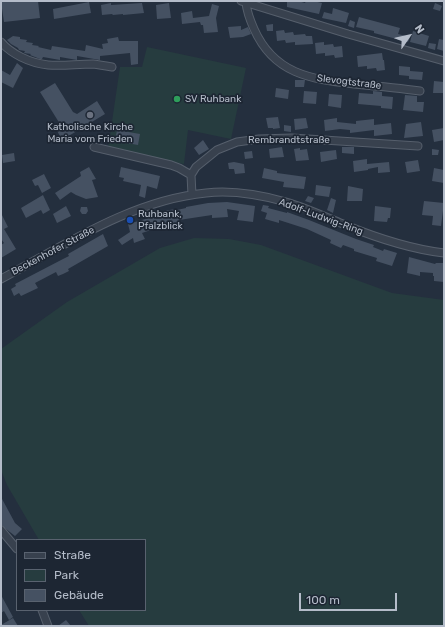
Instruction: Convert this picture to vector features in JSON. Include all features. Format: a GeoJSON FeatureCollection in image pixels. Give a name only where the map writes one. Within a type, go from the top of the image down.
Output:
{"type":"FeatureCollection","features":[{"type":"Feature","properties":{"kind":"street"},"geometry":{"type":"LineString","coordinates":[[243,2],[444,61]]}},
{"type":"Feature","properties":{"kind":"street","name":"Slevogtstraße"},"geometry":{"type":"LineString","coordinates":[[243,2],[264,47],[278,62],[296,72],[305,76],[329,81],[420,91]]}},
{"type":"Feature","properties":{"kind":"street"},"geometry":{"type":"LineString","coordinates":[[1,42],[17,55],[43,65],[61,66],[94,64],[112,67]]}},
{"type":"Feature","properties":{"kind":"street","name":"Rembrandtstraße"},"geometry":{"type":"LineString","coordinates":[[192,175],[201,162],[217,150],[237,142],[247,140],[272,138],[305,139],[418,146]]}},
{"type":"Feature","properties":{"kind":"street"},"geometry":{"type":"LineString","coordinates":[[94,147],[179,168],[192,175],[192,195]]}},
{"type":"Feature","properties":{"kind":"street","name":"Adolf-Ludwig-Ring"},"geometry":{"type":"LineString","coordinates":[[106,223],[146,207],[192,195],[228,193],[286,202],[382,239],[444,253]]}},
{"type":"Feature","properties":{"kind":"street","name":"Beckenhofer Straße"},"geometry":{"type":"LineString","coordinates":[[1,279],[106,223]]}},
{"type":"Feature","properties":{"kind":"street"},"geometry":{"type":"LineString","coordinates":[[1,530],[16,548]]}},
{"type":"Feature","properties":{"kind":"street"},"geometry":{"type":"LineString","coordinates":[[42,611],[48,626]]}},
{"type":"Feature","properties":{"kind":"green space","name":"SV Ruhbank"},"geometry":{"type":"Polygon","coordinates":[[[147,47],[246,68],[231,139],[188,130],[184,164],[108,149],[120,67],[142,67],[147,47]]]}},
{"type":"Feature","properties":{"kind":"green space"},"geometry":{"type":"Polygon","coordinates":[[[194,238],[229,239],[261,245],[392,293],[444,300],[444,626],[89,626],[80,611],[146,611],[146,539],[38,539],[7,485],[1,470],[1,349],[67,302],[160,248],[194,238]]]}},
{"type":"Feature","properties":{"kind":"building"},"geometry":{"type":"Polygon","coordinates":[[[38,1],[40,18],[4,22],[1,2],[38,1]]]}},
{"type":"Feature","properties":{"kind":"building"},"geometry":{"type":"Polygon","coordinates":[[[287,1],[298,1],[305,3],[306,1],[313,1],[322,3],[319,14],[287,7],[287,1]]]}},
{"type":"Feature","properties":{"kind":"building"},"geometry":{"type":"Polygon","coordinates":[[[89,2],[91,13],[54,19],[53,9],[89,2]]]}},
{"type":"Feature","properties":{"kind":"building"},"geometry":{"type":"Polygon","coordinates":[[[111,3],[111,5],[142,3],[144,13],[102,15],[101,5],[111,3]]]}},
{"type":"Feature","properties":{"kind":"building"},"geometry":{"type":"Polygon","coordinates":[[[169,3],[171,18],[157,19],[156,5],[169,3]]]}},
{"type":"Feature","properties":{"kind":"building"},"geometry":{"type":"Polygon","coordinates":[[[435,3],[442,6],[440,11],[433,9],[435,3]]]}},
{"type":"Feature","properties":{"kind":"building"},"geometry":{"type":"Polygon","coordinates":[[[212,4],[219,6],[216,18],[218,32],[204,33],[203,25],[201,25],[200,22],[182,24],[181,13],[192,11],[193,18],[209,16],[212,4]]]}},
{"type":"Feature","properties":{"kind":"building"},"geometry":{"type":"Polygon","coordinates":[[[333,8],[349,13],[346,23],[322,18],[324,12],[332,14],[333,8]]]}},
{"type":"Feature","properties":{"kind":"building"},"geometry":{"type":"Polygon","coordinates":[[[359,17],[400,28],[398,34],[410,37],[408,42],[356,27],[359,17]]]}},
{"type":"Feature","properties":{"kind":"building"},"geometry":{"type":"Polygon","coordinates":[[[350,20],[355,22],[354,28],[348,26],[350,20]]]}},
{"type":"Feature","properties":{"kind":"building"},"geometry":{"type":"Polygon","coordinates":[[[273,24],[273,31],[267,31],[266,25],[273,24]]]}},
{"type":"Feature","properties":{"kind":"building"},"geometry":{"type":"Polygon","coordinates":[[[241,26],[241,30],[248,27],[251,34],[243,37],[230,38],[228,27],[241,26]]]}},
{"type":"Feature","properties":{"kind":"building"},"geometry":{"type":"Polygon","coordinates":[[[284,30],[285,33],[293,32],[294,35],[305,34],[306,36],[312,36],[313,44],[295,45],[295,42],[286,43],[285,40],[277,41],[276,31],[284,30]]]}},
{"type":"Feature","properties":{"kind":"building"},"geometry":{"type":"Polygon","coordinates":[[[413,31],[429,36],[426,46],[410,42],[413,31]]]}},
{"type":"Feature","properties":{"kind":"building"},"geometry":{"type":"Polygon","coordinates":[[[13,36],[27,40],[26,42],[33,43],[32,45],[51,50],[52,46],[85,51],[86,45],[103,49],[102,44],[108,43],[107,39],[118,37],[119,41],[138,41],[138,64],[131,65],[130,53],[100,56],[100,60],[77,56],[77,60],[60,57],[60,60],[43,57],[40,59],[30,55],[31,54],[24,53],[25,51],[19,50],[11,44],[7,40],[13,36]]]}},
{"type":"Feature","properties":{"kind":"building"},"geometry":{"type":"Polygon","coordinates":[[[439,39],[444,40],[444,51],[437,49],[439,39]]]}},
{"type":"Feature","properties":{"kind":"building"},"geometry":{"type":"Polygon","coordinates":[[[324,42],[324,45],[333,44],[334,47],[342,46],[343,57],[335,58],[334,55],[325,56],[325,53],[316,54],[315,43],[324,42]]]}},
{"type":"Feature","properties":{"kind":"building"},"geometry":{"type":"Polygon","coordinates":[[[429,43],[436,44],[435,50],[428,48],[429,43]]]}},
{"type":"Feature","properties":{"kind":"building"},"geometry":{"type":"Polygon","coordinates":[[[382,53],[385,70],[377,71],[376,68],[367,69],[367,66],[358,67],[357,56],[382,53]]]}},
{"type":"Feature","properties":{"kind":"building"},"geometry":{"type":"Polygon","coordinates":[[[17,63],[23,68],[13,88],[1,82],[1,70],[10,75],[17,63]]]}},
{"type":"Feature","properties":{"kind":"building"},"geometry":{"type":"Polygon","coordinates":[[[399,66],[410,67],[410,71],[423,72],[422,80],[409,79],[409,76],[399,75],[399,66]]]}},
{"type":"Feature","properties":{"kind":"building"},"geometry":{"type":"Polygon","coordinates":[[[295,80],[305,80],[304,87],[295,87],[295,80]]]}},
{"type":"Feature","properties":{"kind":"building"},"geometry":{"type":"Polygon","coordinates":[[[434,81],[444,82],[444,93],[433,93],[434,81]]]}},
{"type":"Feature","properties":{"kind":"building"},"geometry":{"type":"Polygon","coordinates":[[[55,83],[73,112],[77,114],[97,101],[105,114],[62,140],[55,127],[60,124],[40,92],[55,83]]]}},
{"type":"Feature","properties":{"kind":"building"},"geometry":{"type":"Polygon","coordinates":[[[276,88],[289,90],[288,99],[275,97],[276,88]]]}},
{"type":"Feature","properties":{"kind":"building"},"geometry":{"type":"Polygon","coordinates":[[[304,91],[317,92],[316,104],[303,103],[304,91]]]}},
{"type":"Feature","properties":{"kind":"building"},"geometry":{"type":"Polygon","coordinates":[[[373,91],[382,92],[382,96],[393,97],[392,109],[381,108],[381,106],[358,104],[359,93],[373,94],[373,91]]]}},
{"type":"Feature","properties":{"kind":"building"},"geometry":{"type":"Polygon","coordinates":[[[329,94],[342,95],[341,108],[328,106],[329,94]]]}},
{"type":"Feature","properties":{"kind":"building"},"geometry":{"type":"Polygon","coordinates":[[[405,95],[417,96],[417,102],[424,102],[423,112],[403,110],[405,95]]]}},
{"type":"Feature","properties":{"kind":"building"},"geometry":{"type":"Polygon","coordinates":[[[278,117],[280,128],[268,128],[266,118],[278,117]]]}},
{"type":"Feature","properties":{"kind":"building"},"geometry":{"type":"Polygon","coordinates":[[[306,118],[308,128],[295,130],[294,119],[306,118]]]}},
{"type":"Feature","properties":{"kind":"building"},"geometry":{"type":"Polygon","coordinates":[[[337,118],[337,122],[356,124],[356,121],[374,119],[374,125],[391,123],[392,134],[374,136],[374,130],[350,133],[350,130],[340,129],[325,131],[324,120],[337,118]]]}},
{"type":"Feature","properties":{"kind":"building"},"geometry":{"type":"Polygon","coordinates":[[[421,122],[423,136],[404,138],[406,124],[421,122]]]}},
{"type":"Feature","properties":{"kind":"building"},"geometry":{"type":"Polygon","coordinates":[[[284,125],[291,126],[291,132],[284,131],[284,125]]]}},
{"type":"Feature","properties":{"kind":"building"},"geometry":{"type":"Polygon","coordinates":[[[444,128],[444,140],[434,142],[432,130],[444,128]]]}},
{"type":"Feature","properties":{"kind":"building"},"geometry":{"type":"Polygon","coordinates":[[[117,130],[140,134],[138,145],[115,141],[117,130]]]}},
{"type":"Feature","properties":{"kind":"building"},"geometry":{"type":"Polygon","coordinates":[[[203,140],[209,149],[199,155],[194,148],[203,140]]]}},
{"type":"Feature","properties":{"kind":"building"},"geometry":{"type":"Polygon","coordinates":[[[282,147],[284,157],[270,158],[269,149],[282,147]]]}},
{"type":"Feature","properties":{"kind":"building"},"geometry":{"type":"Polygon","coordinates":[[[342,147],[354,147],[354,154],[342,153],[342,147]]]}},
{"type":"Feature","properties":{"kind":"building"},"geometry":{"type":"Polygon","coordinates":[[[300,148],[300,150],[307,149],[309,160],[296,161],[294,149],[300,148]]]}},
{"type":"Feature","properties":{"kind":"building"},"geometry":{"type":"Polygon","coordinates":[[[432,149],[439,150],[438,155],[432,155],[432,149]]]}},
{"type":"Feature","properties":{"kind":"building"},"geometry":{"type":"Polygon","coordinates":[[[336,150],[337,159],[321,162],[320,152],[336,150]]]}},
{"type":"Feature","properties":{"kind":"building"},"geometry":{"type":"Polygon","coordinates":[[[252,151],[253,158],[245,159],[244,152],[252,151]]]}},
{"type":"Feature","properties":{"kind":"building"},"geometry":{"type":"Polygon","coordinates":[[[14,153],[15,161],[3,163],[2,155],[14,153]]]}},
{"type":"Feature","properties":{"kind":"building"},"geometry":{"type":"Polygon","coordinates":[[[367,159],[367,164],[389,162],[390,172],[378,173],[378,167],[354,172],[353,161],[367,159]]]}},
{"type":"Feature","properties":{"kind":"building"},"geometry":{"type":"Polygon","coordinates":[[[418,160],[420,171],[407,173],[405,162],[418,160]]]}},
{"type":"Feature","properties":{"kind":"building"},"geometry":{"type":"Polygon","coordinates":[[[234,162],[244,164],[245,173],[235,174],[234,169],[229,169],[228,163],[234,162]]]}},
{"type":"Feature","properties":{"kind":"building"},"geometry":{"type":"Polygon","coordinates":[[[89,167],[96,179],[92,180],[98,197],[86,199],[71,192],[60,200],[55,193],[81,176],[80,172],[89,167]]]}},
{"type":"Feature","properties":{"kind":"building"},"geometry":{"type":"Polygon","coordinates":[[[121,167],[160,176],[157,189],[147,186],[145,198],[139,196],[141,185],[123,181],[124,178],[119,177],[121,167]]]}},
{"type":"Feature","properties":{"kind":"building"},"geometry":{"type":"Polygon","coordinates":[[[264,168],[277,171],[277,173],[306,177],[304,189],[283,187],[284,182],[262,178],[264,168]]]}},
{"type":"Feature","properties":{"kind":"building"},"geometry":{"type":"Polygon","coordinates":[[[434,168],[444,170],[444,183],[432,181],[434,168]]]}},
{"type":"Feature","properties":{"kind":"building"},"geometry":{"type":"Polygon","coordinates":[[[44,174],[51,188],[42,193],[38,185],[35,186],[32,180],[44,174]]]}},
{"type":"Feature","properties":{"kind":"building"},"geometry":{"type":"Polygon","coordinates":[[[316,185],[331,187],[329,197],[315,195],[316,185]]]}},
{"type":"Feature","properties":{"kind":"building"},"geometry":{"type":"Polygon","coordinates":[[[348,186],[363,189],[362,201],[347,201],[348,186]]]}},
{"type":"Feature","properties":{"kind":"building"},"geometry":{"type":"Polygon","coordinates":[[[43,195],[50,210],[43,214],[41,210],[26,218],[21,208],[43,195]]]}},
{"type":"Feature","properties":{"kind":"building"},"geometry":{"type":"Polygon","coordinates":[[[308,196],[314,198],[311,203],[305,201],[308,196]]]}},
{"type":"Feature","properties":{"kind":"building"},"geometry":{"type":"Polygon","coordinates":[[[331,198],[336,200],[333,213],[327,210],[331,198]]]}},
{"type":"Feature","properties":{"kind":"building"},"geometry":{"type":"Polygon","coordinates":[[[424,201],[444,203],[441,226],[432,225],[433,216],[422,215],[424,201]]]}},
{"type":"Feature","properties":{"kind":"building"},"geometry":{"type":"Polygon","coordinates":[[[227,202],[255,206],[253,222],[237,220],[239,211],[227,209],[228,217],[212,218],[212,215],[179,220],[180,222],[142,233],[145,239],[134,243],[133,238],[122,245],[118,240],[130,232],[128,224],[156,216],[156,214],[163,211],[177,210],[208,203],[227,202]]]}},
{"type":"Feature","properties":{"kind":"building"},"geometry":{"type":"Polygon","coordinates":[[[263,205],[269,206],[268,208],[287,212],[309,220],[374,245],[373,247],[383,251],[384,249],[397,253],[392,266],[376,261],[377,258],[354,251],[354,249],[343,245],[341,248],[330,243],[331,240],[307,229],[279,220],[279,223],[265,219],[267,213],[261,211],[263,205]]]}},
{"type":"Feature","properties":{"kind":"building"},"geometry":{"type":"Polygon","coordinates":[[[66,206],[71,216],[57,223],[53,214],[66,206]]]}},
{"type":"Feature","properties":{"kind":"building"},"geometry":{"type":"Polygon","coordinates":[[[375,206],[391,208],[390,218],[388,218],[387,222],[374,221],[375,206]]]}},
{"type":"Feature","properties":{"kind":"building"},"geometry":{"type":"Polygon","coordinates":[[[81,207],[87,207],[88,211],[86,214],[82,214],[80,211],[81,207]]]}},
{"type":"Feature","properties":{"kind":"building"},"geometry":{"type":"Polygon","coordinates":[[[1,213],[8,227],[4,229],[16,249],[1,258],[1,245],[4,243],[1,239],[1,213]]]}},
{"type":"Feature","properties":{"kind":"building"},"geometry":{"type":"Polygon","coordinates":[[[103,234],[108,246],[68,269],[69,271],[58,276],[56,272],[35,283],[38,288],[21,296],[19,293],[14,296],[11,289],[16,286],[15,284],[69,256],[68,254],[103,234]]]}},
{"type":"Feature","properties":{"kind":"building"},"geometry":{"type":"Polygon","coordinates":[[[409,257],[435,264],[444,263],[444,282],[434,281],[433,273],[420,272],[420,276],[407,273],[409,257]]]}},
{"type":"Feature","properties":{"kind":"building"},"geometry":{"type":"Polygon","coordinates":[[[1,497],[15,523],[22,529],[15,536],[1,525],[1,497]]]}},
{"type":"Feature","properties":{"kind":"building"},"geometry":{"type":"Polygon","coordinates":[[[1,595],[13,617],[9,620],[4,611],[1,613],[1,595]]]}},
{"type":"Feature","properties":{"kind":"building"},"geometry":{"type":"Polygon","coordinates":[[[13,618],[18,626],[1,626],[1,625],[13,618]]]}},
{"type":"Feature","properties":{"kind":"building"},"geometry":{"type":"Polygon","coordinates":[[[66,620],[71,626],[58,626],[66,620]]]}},
{"type":"Feature","properties":{"kind":"place","name":"SV Ruhbank"},"geometry":{"type":"Point","coordinates":[177,99]}},
{"type":"Feature","properties":{"kind":"place","name":"Katholische Kirche Maria vom Frieden"},"geometry":{"type":"Point","coordinates":[90,115]}},
{"type":"Feature","properties":{"kind":"place","name":"Ruhbank, Pfalzblick"},"geometry":{"type":"Point","coordinates":[130,220]}}]}
